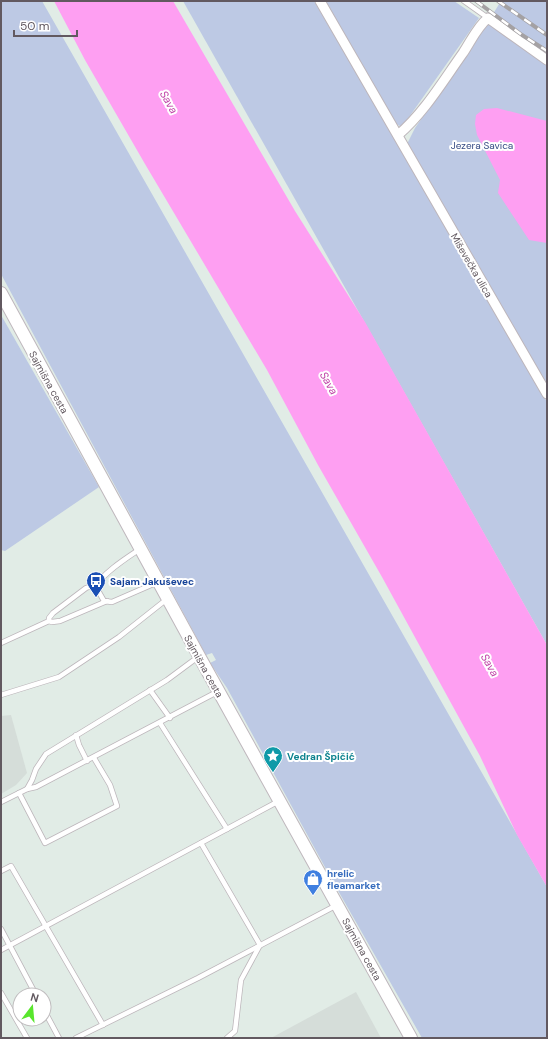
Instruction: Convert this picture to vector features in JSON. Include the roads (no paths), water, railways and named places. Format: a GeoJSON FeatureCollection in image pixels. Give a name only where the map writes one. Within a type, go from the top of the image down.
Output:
{"type":"FeatureCollection","features":[{"type":"Feature","properties":{"kind":"street","name":"Miševečka ulica"},"geometry":{"type":"LineString","coordinates":[[320,1],[547,394]]}},
{"type":"Feature","properties":{"kind":"street"},"geometry":{"type":"LineString","coordinates":[[398,135],[418,115],[482,24],[488,18],[547,60]]}},
{"type":"Feature","properties":{"kind":"street","name":"Sajmišna cesta"},"geometry":{"type":"LineString","coordinates":[[1,293],[218,692],[411,1038]]}},
{"type":"Feature","properties":{"kind":"lane"},"geometry":{"type":"LineString","coordinates":[[464,1],[488,18]]}},
{"type":"Feature","properties":{"kind":"lane"},"geometry":{"type":"LineString","coordinates":[[49,621],[49,618],[53,613],[86,588],[97,584],[120,562],[140,549]]}},
{"type":"Feature","properties":{"kind":"lane"},"geometry":{"type":"LineString","coordinates":[[97,584],[96,587],[104,601],[112,602],[158,582]]}},
{"type":"Feature","properties":{"kind":"lane"},"geometry":{"type":"LineString","coordinates":[[1,695],[59,677],[119,637],[167,598]]}},
{"type":"Feature","properties":{"kind":"lane"},"geometry":{"type":"LineString","coordinates":[[1,643],[49,621],[60,621],[107,601]]}},
{"type":"Feature","properties":{"kind":"lane"},"geometry":{"type":"LineString","coordinates":[[27,789],[36,769],[46,754],[167,680],[199,656]]}},
{"type":"Feature","properties":{"kind":"lane"},"geometry":{"type":"LineString","coordinates":[[150,690],[170,718]]}},
{"type":"Feature","properties":{"kind":"lane"},"geometry":{"type":"LineString","coordinates":[[1,802],[27,789],[36,787],[94,758],[218,692]]}},
{"type":"Feature","properties":{"kind":"lane"},"geometry":{"type":"LineString","coordinates":[[160,723],[226,829]]}},
{"type":"Feature","properties":{"kind":"lane"},"geometry":{"type":"LineString","coordinates":[[76,735],[79,745],[88,761]]}},
{"type":"Feature","properties":{"kind":"lane"},"geometry":{"type":"LineString","coordinates":[[19,793],[45,843],[117,806],[110,785],[94,758]]}},
{"type":"Feature","properties":{"kind":"lane"},"geometry":{"type":"LineString","coordinates":[[1,950],[279,801]]}},
{"type":"Feature","properties":{"kind":"lane"},"geometry":{"type":"LineString","coordinates":[[200,843],[260,945]]}},
{"type":"Feature","properties":{"kind":"lane"},"geometry":{"type":"LineString","coordinates":[[1,871],[11,866],[103,1025]]}},
{"type":"Feature","properties":{"kind":"lane"},"geometry":{"type":"LineString","coordinates":[[76,1038],[337,905]]}},
{"type":"Feature","properties":{"kind":"lane"},"geometry":{"type":"LineString","coordinates":[[1,929],[32,987]]}},
{"type":"Feature","properties":{"kind":"lane"},"geometry":{"type":"LineString","coordinates":[[227,1038],[234,1031],[241,980],[260,945]]}},
{"type":"Feature","properties":{"kind":"lane"},"geometry":{"type":"LineString","coordinates":[[1,993],[26,1038]]}},
{"type":"Feature","properties":{"kind":"lane"},"geometry":{"type":"LineString","coordinates":[[52,1025],[59,1038]]}},
{"type":"Feature","properties":{"kind":"water","name":"Sava"},"geometry":{"type":"Polygon","coordinates":[[[54,1],[173,1],[295,211],[365,322],[547,645],[547,887],[517,835],[480,756],[382,577],[318,465],[267,370],[145,164],[85,60],[54,1]]]}},
{"type":"Feature","properties":{"kind":"water"},"geometry":{"type":"Polygon","coordinates":[[[497,108],[547,121],[547,243],[529,240],[498,193],[500,180],[477,135],[475,124],[476,115],[484,109],[497,108]]]}},
{"type":"Feature","properties":{"kind":"railway"},"geometry":{"type":"LineString","coordinates":[[476,1],[522,35],[547,51]]}},
{"type":"Feature","properties":{"kind":"railway"},"geometry":{"type":"LineString","coordinates":[[498,1],[547,35]]}},
{"type":"Feature","properties":{"kind":"place","name":"Sajam Jakuševec"},"geometry":{"type":"Point","coordinates":[96,598]}},
{"type":"Feature","properties":{"kind":"place","name":"Vedran Špičić"},"geometry":{"type":"Point","coordinates":[273,773]}},
{"type":"Feature","properties":{"kind":"place","name":"hrelic fleamarket"},"geometry":{"type":"Point","coordinates":[313,896]}},
{"type":"Feature","properties":{"kind":"park label","name":"Jezera Savica"},"geometry":{"type":"Point","coordinates":[482,145]}}]}
